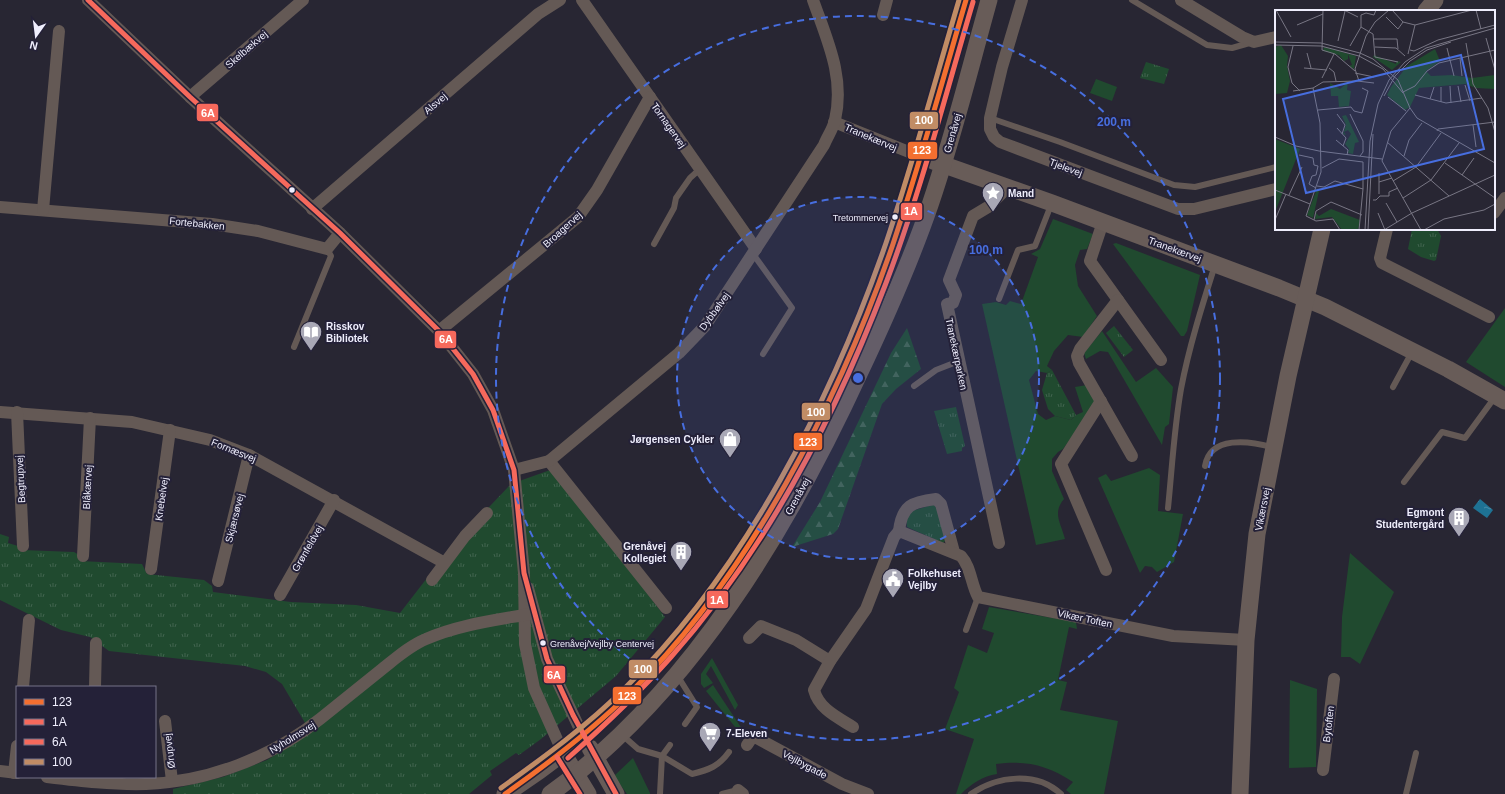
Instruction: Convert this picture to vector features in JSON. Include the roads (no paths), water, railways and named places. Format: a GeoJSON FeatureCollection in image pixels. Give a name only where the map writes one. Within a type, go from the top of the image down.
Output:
{"type":"FeatureCollection","features":[{"type":"Feature","properties":{"kind":"main road","name":"Grenåvej"},"geometry":{"type":"LineString","coordinates":[[505,794],[563,753],[627,695],[688,628],[738,561],[767,516],[831,396],[880,281],[966,0]]}},
{"type":"Feature","properties":{"kind":"main road","name":"Grenåvej"},"geometry":{"type":"LineString","coordinates":[[550,794],[575,775],[621,734],[676,674],[753,570],[814,466],[846,403],[899,288],[926,218],[943,165],[989,0]]}},
{"type":"Feature","properties":{"kind":"main road"},"geometry":{"type":"LineString","coordinates":[[1427,10],[1435,0]]}},
{"type":"Feature","properties":{"kind":"main road","name":"Tranekærvej"},"geometry":{"type":"LineString","coordinates":[[919,156],[1216,263],[1306,299],[1412,351],[1501,398]]}},
{"type":"Feature","properties":{"kind":"main road","name":"Vikærsvej"},"geometry":{"type":"LineString","coordinates":[[1240,794],[1246,640],[1257,534],[1288,376],[1322,230]]}},
{"type":"Feature","properties":{"kind":"main road"},"geometry":{"type":"LineString","coordinates":[[583,736],[616,794]]}},
{"type":"Feature","properties":{"kind":"main road"},"geometry":{"type":"LineString","coordinates":[[563,753],[575,775],[588,794]]}},
{"type":"Feature","properties":{"kind":"street"},"geometry":{"type":"LineString","coordinates":[[88,0],[190,97],[340,234],[439,331],[474,374],[493,410],[514,470],[529,614],[525,644],[534,688],[563,753]]}},
{"type":"Feature","properties":{"kind":"street","name":"Skelbækvej"},"geometry":{"type":"LineString","coordinates":[[190,97],[303,0]]}},
{"type":"Feature","properties":{"kind":"street","name":"Alsvej"},"geometry":{"type":"LineString","coordinates":[[312,209],[538,14],[560,0]]}},
{"type":"Feature","properties":{"kind":"street","name":"Tornagervej"},"geometry":{"type":"LineString","coordinates":[[582,0],[700,169],[755,252]]}},
{"type":"Feature","properties":{"kind":"street"},"geometry":{"type":"LineString","coordinates":[[813,0],[836,69],[839,86],[834,122]]}},
{"type":"Feature","properties":{"kind":"street"},"geometry":{"type":"LineString","coordinates":[[883,16],[887,0]]}},
{"type":"Feature","properties":{"kind":"street","name":"Tjelevej"},"geometry":{"type":"LineString","coordinates":[[1022,0],[1002,67],[990,118],[990,129],[994,137],[1000,142],[1178,209],[1194,209],[1275,189]]}},
{"type":"Feature","properties":{"kind":"street"},"geometry":{"type":"LineString","coordinates":[[1181,0],[1242,37],[1254,42],[1275,37]]}},
{"type":"Feature","properties":{"kind":"street"},"geometry":{"type":"LineString","coordinates":[[43,210],[59,31]]}},
{"type":"Feature","properties":{"kind":"street","name":"Broagervej"},"geometry":{"type":"LineString","coordinates":[[439,331],[578,217],[596,190],[650,98]]}},
{"type":"Feature","properties":{"kind":"street","name":"Tranekærvej"},"geometry":{"type":"LineString","coordinates":[[834,122],[919,156]]}},
{"type":"Feature","properties":{"kind":"street","name":"Dybbølvej"},"geometry":{"type":"LineString","coordinates":[[514,470],[549,461],[678,353],[705,326],[824,145],[834,122]]}},
{"type":"Feature","properties":{"kind":"street","name":"Tranekærparken"},"geometry":{"type":"LineString","coordinates":[[999,543],[947,304],[953,303],[956,295],[949,280],[973,216],[988,207],[1007,188]]}},
{"type":"Feature","properties":{"kind":"street"},"geometry":{"type":"LineString","coordinates":[[1495,212],[1505,198]]}},
{"type":"Feature","properties":{"kind":"street","name":"Fortebakken"},"geometry":{"type":"LineString","coordinates":[[0,207],[212,224],[258,230],[327,249]]}},
{"type":"Feature","properties":{"kind":"street"},"geometry":{"type":"LineString","coordinates":[[1103,222],[1090,261],[1161,360]]}},
{"type":"Feature","properties":{"kind":"street"},"geometry":{"type":"LineString","coordinates":[[1387,230],[1380,258],[1382,263],[1489,317]]}},
{"type":"Feature","properties":{"kind":"street"},"geometry":{"type":"LineString","coordinates":[[327,249],[340,234]]}},
{"type":"Feature","properties":{"kind":"street"},"geometry":{"type":"LineString","coordinates":[[1118,300],[1077,356],[1079,363],[1132,456]]}},
{"type":"Feature","properties":{"kind":"street"},"geometry":{"type":"LineString","coordinates":[[1102,401],[1061,464],[1106,570]]}},
{"type":"Feature","properties":{"kind":"street","name":"Fornæsvej"},"geometry":{"type":"LineString","coordinates":[[0,412],[17,412],[132,422],[210,440],[250,455],[334,500],[443,562]]}},
{"type":"Feature","properties":{"kind":"street","name":"Begtrupvej"},"geometry":{"type":"LineString","coordinates":[[17,412],[23,546]]}},
{"type":"Feature","properties":{"kind":"street","name":"Blåkærvej"},"geometry":{"type":"LineString","coordinates":[[83,556],[90,418]]}},
{"type":"Feature","properties":{"kind":"street","name":"Knebelvej"},"geometry":{"type":"LineString","coordinates":[[151,569],[170,430]]}},
{"type":"Feature","properties":{"kind":"street","name":"Skjærsøvej"},"geometry":{"type":"LineString","coordinates":[[218,582],[250,455]]}},
{"type":"Feature","properties":{"kind":"street"},"geometry":{"type":"LineString","coordinates":[[549,461],[666,608]]}},
{"type":"Feature","properties":{"kind":"street"},"geometry":{"type":"LineString","coordinates":[[852,727],[825,708],[817,700],[814,690],[830,661],[866,608],[894,537],[899,531],[901,517],[906,508],[915,504],[936,499],[941,504],[954,552]]}},
{"type":"Feature","properties":{"kind":"street","name":"Grønfeldvej"},"geometry":{"type":"LineString","coordinates":[[280,595],[334,500]]}},
{"type":"Feature","properties":{"kind":"street"},"geometry":{"type":"LineString","coordinates":[[432,580],[443,562],[487,513]]}},
{"type":"Feature","properties":{"kind":"street"},"geometry":{"type":"LineString","coordinates":[[899,531],[954,552],[966,561],[973,587],[978,597]]}},
{"type":"Feature","properties":{"kind":"street","name":"Vikær Toften"},"geometry":{"type":"LineString","coordinates":[[978,597],[1173,636],[1246,640]]}},
{"type":"Feature","properties":{"kind":"street"},"geometry":{"type":"LineString","coordinates":[[529,614],[547,659],[583,736]]}},
{"type":"Feature","properties":{"kind":"street","name":"Nyholmsvej"},"geometry":{"type":"LineString","coordinates":[[53,778],[93,785],[148,784],[172,781],[218,771],[246,762],[279,746],[303,732],[405,651],[424,639],[448,630],[529,614]]}},
{"type":"Feature","properties":{"kind":"street"},"geometry":{"type":"LineString","coordinates":[[23,686],[29,620]]}},
{"type":"Feature","properties":{"kind":"street"},"geometry":{"type":"LineString","coordinates":[[749,638],[761,626],[796,640],[830,661]]}},
{"type":"Feature","properties":{"kind":"street"},"geometry":{"type":"LineString","coordinates":[[95,686],[96,643]]}},
{"type":"Feature","properties":{"kind":"street","name":"Bytoften"},"geometry":{"type":"LineString","coordinates":[[1323,770],[1334,679]]}},
{"type":"Feature","properties":{"kind":"street","name":"Ørupvej"},"geometry":{"type":"LineString","coordinates":[[165,722],[172,781]]}},
{"type":"Feature","properties":{"kind":"street","name":"Vejlbygade"},"geometry":{"type":"LineString","coordinates":[[747,745],[753,736],[842,784],[864,794]]}},
{"type":"Feature","properties":{"kind":"street"},"geometry":{"type":"LineString","coordinates":[[0,771],[16,773]]}},
{"type":"Feature","properties":{"kind":"lane"},"geometry":{"type":"LineString","coordinates":[[1132,0],[1206,45],[1232,48],[1254,42]]}},
{"type":"Feature","properties":{"kind":"lane"},"geometry":{"type":"LineString","coordinates":[[990,118],[1060,142],[1174,185],[1186,187],[1195,186],[1275,167]]}},
{"type":"Feature","properties":{"kind":"lane"},"geometry":{"type":"LineString","coordinates":[[654,244],[674,208],[676,198],[690,178],[700,169]]}},
{"type":"Feature","properties":{"kind":"lane"},"geometry":{"type":"LineString","coordinates":[[1000,299],[1018,250],[1035,246],[1052,203]]}},
{"type":"Feature","properties":{"kind":"lane"},"geometry":{"type":"LineString","coordinates":[[294,347],[331,256],[327,249]]}},
{"type":"Feature","properties":{"kind":"lane"},"geometry":{"type":"LineString","coordinates":[[755,252],[792,308],[763,354]]}},
{"type":"Feature","properties":{"kind":"lane"},"geometry":{"type":"LineString","coordinates":[[1168,508],[1175,428],[1182,388],[1198,318],[1216,263]]}},
{"type":"Feature","properties":{"kind":"lane"},"geometry":{"type":"LineString","coordinates":[[1393,387],[1412,351]]}},
{"type":"Feature","properties":{"kind":"lane"},"geometry":{"type":"LineString","coordinates":[[914,386],[936,370],[959,361]]}},
{"type":"Feature","properties":{"kind":"lane"},"geometry":{"type":"LineString","coordinates":[[1404,482],[1442,432],[1465,438],[1501,398]]}},
{"type":"Feature","properties":{"kind":"lane"},"geometry":{"type":"LineString","coordinates":[[1205,466],[1207,458],[1212,451],[1228,443],[1236,441],[1274,448]]}},
{"type":"Feature","properties":{"kind":"lane"},"geometry":{"type":"LineString","coordinates":[[966,630],[978,597]]}},
{"type":"Feature","properties":{"kind":"lane"},"geometry":{"type":"LineString","coordinates":[[676,674],[697,707],[685,724]]}},
{"type":"Feature","properties":{"kind":"lane"},"geometry":{"type":"LineString","coordinates":[[621,734],[638,748],[662,756],[692,774],[708,770],[716,766],[729,752]]}},
{"type":"Feature","properties":{"kind":"lane"},"geometry":{"type":"LineString","coordinates":[[660,794],[662,756],[670,745]]}},
{"type":"Feature","properties":{"kind":"lane"},"geometry":{"type":"LineString","coordinates":[[1406,794],[1416,753]]}},
{"type":"Feature","properties":{"kind":"lane"},"geometry":{"type":"LineString","coordinates":[[971,794],[997,781],[1023,778],[1048,785],[1061,794]]}},
{"type":"Feature","properties":{"kind":"lane"},"geometry":{"type":"LineString","coordinates":[[722,794],[740,792]]}},
{"type":"Feature","properties":{"kind":"water"},"geometry":{"type":"Polygon","coordinates":[[[1480,499],[1493,510],[1487,518],[1473,508],[1480,499]]]}},
{"type":"Feature","properties":{"kind":"place","name":"Mand"},"geometry":{"type":"Point","coordinates":[993,212]}},
{"type":"Feature","properties":{"kind":"place","name":"Tretommervej"},"geometry":{"type":"Point","coordinates":[895,217]}},
{"type":"Feature","properties":{"kind":"place","name":"Risskov Bibliotek"},"geometry":{"type":"Point","coordinates":[311,352]}},
{"type":"Feature","properties":{"kind":"place","name":"Jørgensen Cykler"},"geometry":{"type":"Point","coordinates":[730,458]}},
{"type":"Feature","properties":{"kind":"place","name":"Egmont Studentergård"},"geometry":{"type":"Point","coordinates":[1459,538]}},
{"type":"Feature","properties":{"kind":"place","name":"Grenåvej Kollegiet"},"geometry":{"type":"Point","coordinates":[681,572]}},
{"type":"Feature","properties":{"kind":"place","name":"Folkehuset Vejlby"},"geometry":{"type":"Point","coordinates":[893,598]}},
{"type":"Feature","properties":{"kind":"place","name":"Grenåvej/Vejlby Centervej"},"geometry":{"type":"Point","coordinates":[543,643]}},
{"type":"Feature","properties":{"kind":"place","name":"7-Eleven"},"geometry":{"type":"Point","coordinates":[710,752]}}]}
